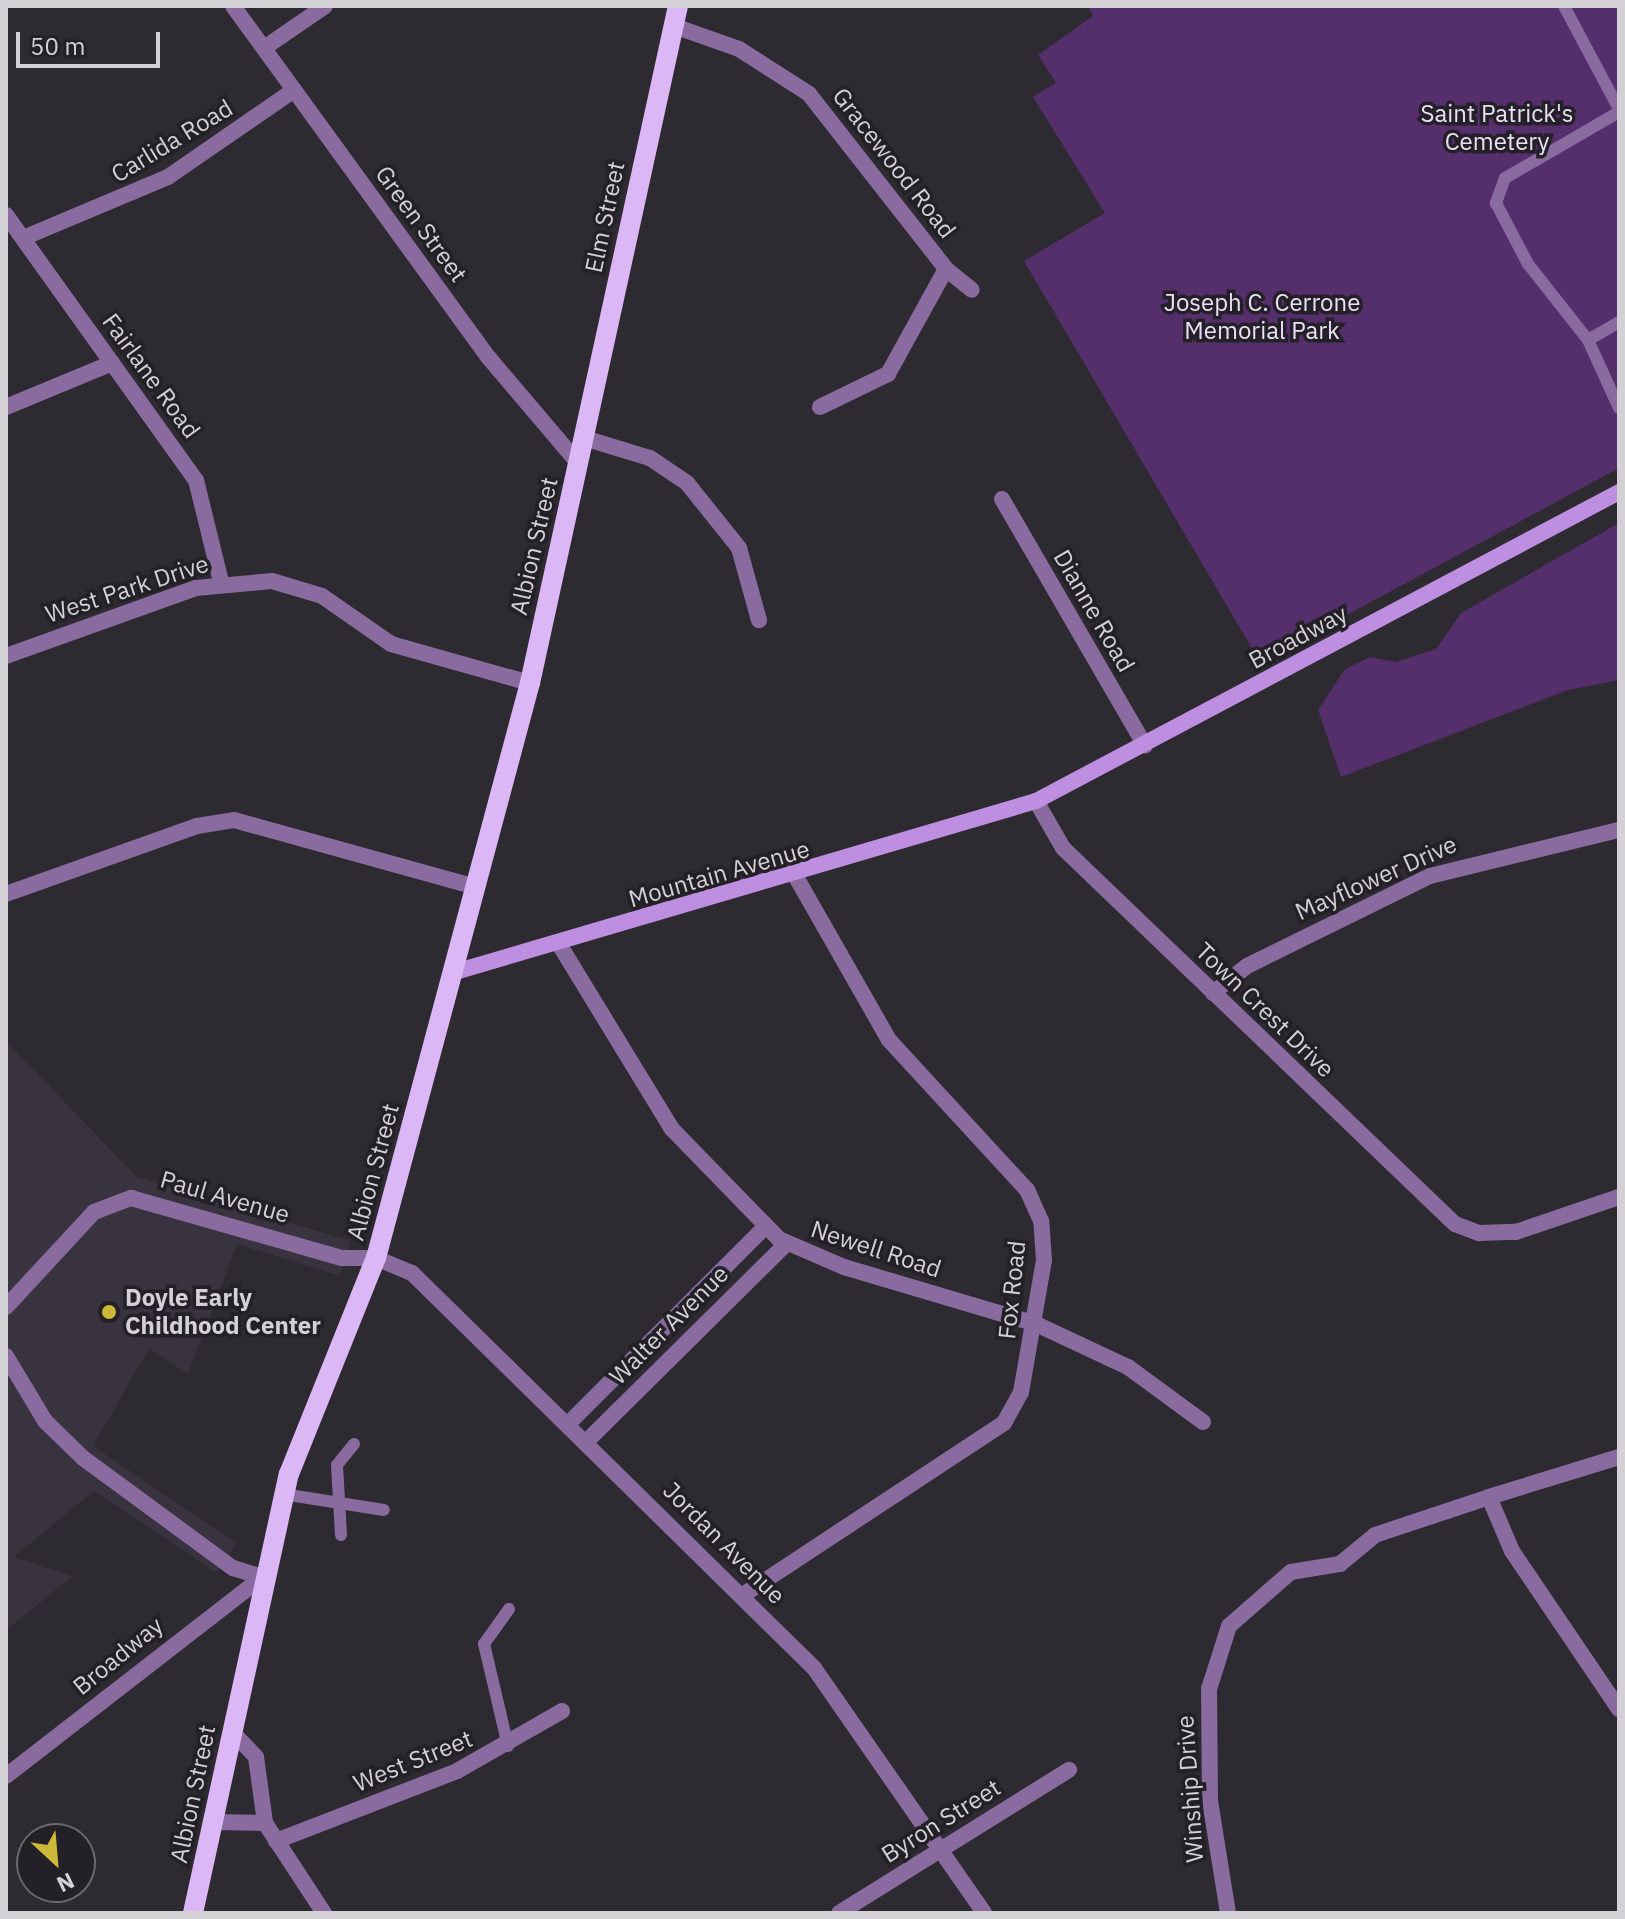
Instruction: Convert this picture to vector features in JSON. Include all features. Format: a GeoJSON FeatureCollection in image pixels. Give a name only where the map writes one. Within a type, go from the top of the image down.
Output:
{"type":"FeatureCollection","features":[{"type":"Feature","properties":{"kind":"main road","name":"Elm Street"},"geometry":{"type":"LineString","coordinates":[[584,438],[676,16]]}},
{"type":"Feature","properties":{"kind":"main road","name":"Albion Street"},"geometry":{"type":"LineString","coordinates":[[193,1913],[283,1494],[376,1258],[530,683],[584,438]]}},
{"type":"Feature","properties":{"kind":"main road","name":"Broadway"},"geometry":{"type":"LineString","coordinates":[[995,816],[1036,801],[1145,746],[1619,492]]}},
{"type":"Feature","properties":{"kind":"main road","name":"Mountain Avenue"},"geometry":{"type":"LineString","coordinates":[[455,972],[796,877],[995,816]]}},
{"type":"Feature","properties":{"kind":"street","name":"Green Street"},"geometry":{"type":"LineString","coordinates":[[233,6],[525,406],[579,464]]}},
{"type":"Feature","properties":{"kind":"street"},"geometry":{"type":"LineString","coordinates":[[264,48],[325,6]]}},
{"type":"Feature","properties":{"kind":"street","name":"Gracewood Road"},"geometry":{"type":"LineString","coordinates":[[676,16],[739,49],[809,94],[946,269],[972,290]]}},
{"type":"Feature","properties":{"kind":"street","name":"Carlida Road"},"geometry":{"type":"LineString","coordinates":[[23,238],[168,177],[294,90]]}},
{"type":"Feature","properties":{"kind":"street","name":"Fairlane Road"},"geometry":{"type":"LineString","coordinates":[[6,215],[196,480],[221,582]]}},
{"type":"Feature","properties":{"kind":"street","name":"Gracewood Road"},"geometry":{"type":"LineString","coordinates":[[820,407],[888,374],[946,269]]}},
{"type":"Feature","properties":{"kind":"street"},"geometry":{"type":"LineString","coordinates":[[6,407],[112,363]]}},
{"type":"Feature","properties":{"kind":"street"},"geometry":{"type":"LineString","coordinates":[[584,438],[650,458],[687,483],[739,548],[759,620]]}},
{"type":"Feature","properties":{"kind":"street","name":"Dianne Road"},"geometry":{"type":"LineString","coordinates":[[1002,499],[1145,746]]}},
{"type":"Feature","properties":{"kind":"street","name":"West Park Drive"},"geometry":{"type":"LineString","coordinates":[[6,656],[221,582],[308,589],[382,641],[530,683]]}},
{"type":"Feature","properties":{"kind":"street","name":"Town Crest Drive"},"geometry":{"type":"LineString","coordinates":[[1036,801],[1063,848],[1445,1217],[1479,1233],[1516,1232],[1619,1197]]}},
{"type":"Feature","properties":{"kind":"street"},"geometry":{"type":"LineString","coordinates":[[6,894],[197,826],[234,820],[476,887]]}},
{"type":"Feature","properties":{"kind":"street","name":"Mayflower Drive"},"geometry":{"type":"LineString","coordinates":[[1213,993],[1247,966],[1430,876],[1619,830]]}},
{"type":"Feature","properties":{"kind":"street","name":"Fox Road"},"geometry":{"type":"LineString","coordinates":[[743,1595],[1004,1423],[1021,1392],[1036,1324],[1044,1260],[1035,1203],[889,1040],[796,877]]}},
{"type":"Feature","properties":{"kind":"street","name":"Newell Road"},"geometry":{"type":"LineString","coordinates":[[559,944],[664,1118],[765,1227],[786,1244],[1036,1324],[1128,1367],[1203,1422]]}},
{"type":"Feature","properties":{"kind":"street","name":"Paul Avenue"},"geometry":{"type":"LineString","coordinates":[[6,1307],[103,1205],[159,1201],[342,1258],[376,1258]]}},
{"type":"Feature","properties":{"kind":"street","name":"Walter Avenue"},"geometry":{"type":"LineString","coordinates":[[569,1423],[765,1227]]}},
{"type":"Feature","properties":{"kind":"street","name":"Walter Avenue"},"geometry":{"type":"LineString","coordinates":[[587,1441],[786,1244]]}},
{"type":"Feature","properties":{"kind":"street","name":"Jordan Avenue"},"geometry":{"type":"LineString","coordinates":[[376,1258],[421,1280],[743,1595],[837,1698],[984,1913]]}},
{"type":"Feature","properties":{"kind":"street"},"geometry":{"type":"LineString","coordinates":[[6,1356],[45,1421],[100,1471],[233,1568],[263,1577]]}},
{"type":"Feature","properties":{"kind":"street","name":"Winship Drive"},"geometry":{"type":"LineString","coordinates":[[1228,1913],[1206,1745],[1214,1664],[1229,1626],[1291,1572],[1340,1564],[1375,1535],[1619,1457]]}},
{"type":"Feature","properties":{"kind":"street"},"geometry":{"type":"LineString","coordinates":[[1489,1497],[1512,1551],[1619,1709]]}},
{"type":"Feature","properties":{"kind":"street","name":"Broadway"},"geometry":{"type":"LineString","coordinates":[[6,1776],[263,1577]]}},
{"type":"Feature","properties":{"kind":"street","name":"West Street"},"geometry":{"type":"LineString","coordinates":[[276,1841],[508,1746],[562,1711]]}},
{"type":"Feature","properties":{"kind":"street"},"geometry":{"type":"LineString","coordinates":[[233,1733],[256,1757],[265,1823],[324,1913]]}},
{"type":"Feature","properties":{"kind":"street","name":"Byron Street"},"geometry":{"type":"LineString","coordinates":[[839,1913],[1069,1770]]}},
{"type":"Feature","properties":{"kind":"street"},"geometry":{"type":"LineString","coordinates":[[213,1822],[265,1823]]}},
{"type":"Feature","properties":{"kind":"lane"},"geometry":{"type":"LineString","coordinates":[[1564,6],[1619,111],[1505,178],[1496,196],[1501,221],[1528,264],[1588,340],[1619,408]]}},
{"type":"Feature","properties":{"kind":"lane"},"geometry":{"type":"LineString","coordinates":[[1588,340],[1619,322]]}},
{"type":"Feature","properties":{"kind":"lane"},"geometry":{"type":"LineString","coordinates":[[341,1535],[337,1465],[354,1444]]}},
{"type":"Feature","properties":{"kind":"lane"},"geometry":{"type":"LineString","coordinates":[[283,1494],[384,1510]]}},
{"type":"Feature","properties":{"kind":"lane"},"geometry":{"type":"LineString","coordinates":[[508,1746],[484,1644],[509,1609]]}},
{"type":"Feature","properties":{"kind":"shaded area","name":"Doyle Early Childhood Center"},"geometry":{"type":"Polygon","coordinates":[[[6,1041],[137,1177],[351,1241],[340,1276],[237,1244],[188,1374],[149,1348],[93,1446],[237,1543],[216,1573],[94,1491],[14,1557],[73,1576],[6,1630],[6,1041]]]}},
{"type":"Feature","properties":{"kind":"green space","name":"Joseph C. Cerrone Memorial Park"},"geometry":{"type":"Polygon","coordinates":[[[1088,6],[1619,6],[1619,468],[1260,662],[1024,261],[1105,213],[1033,97],[1056,83],[1038,55],[1093,16],[1088,6]]]}},
{"type":"Feature","properties":{"kind":"green space"},"geometry":{"type":"Polygon","coordinates":[[[1619,523],[1619,680],[1568,690],[1341,777],[1318,710],[1345,669],[1370,657],[1396,662],[1436,649],[1461,613],[1619,523]]]}},
{"type":"Feature","properties":{"kind":"place","name":"Doyle Early Childhood Center"},"geometry":{"type":"Point","coordinates":[109,1312]}},
{"type":"Feature","properties":{"kind":"park label","name":"Saint Patrick's Cemetery"},"geometry":{"type":"Point","coordinates":[1497,128]}}]}
